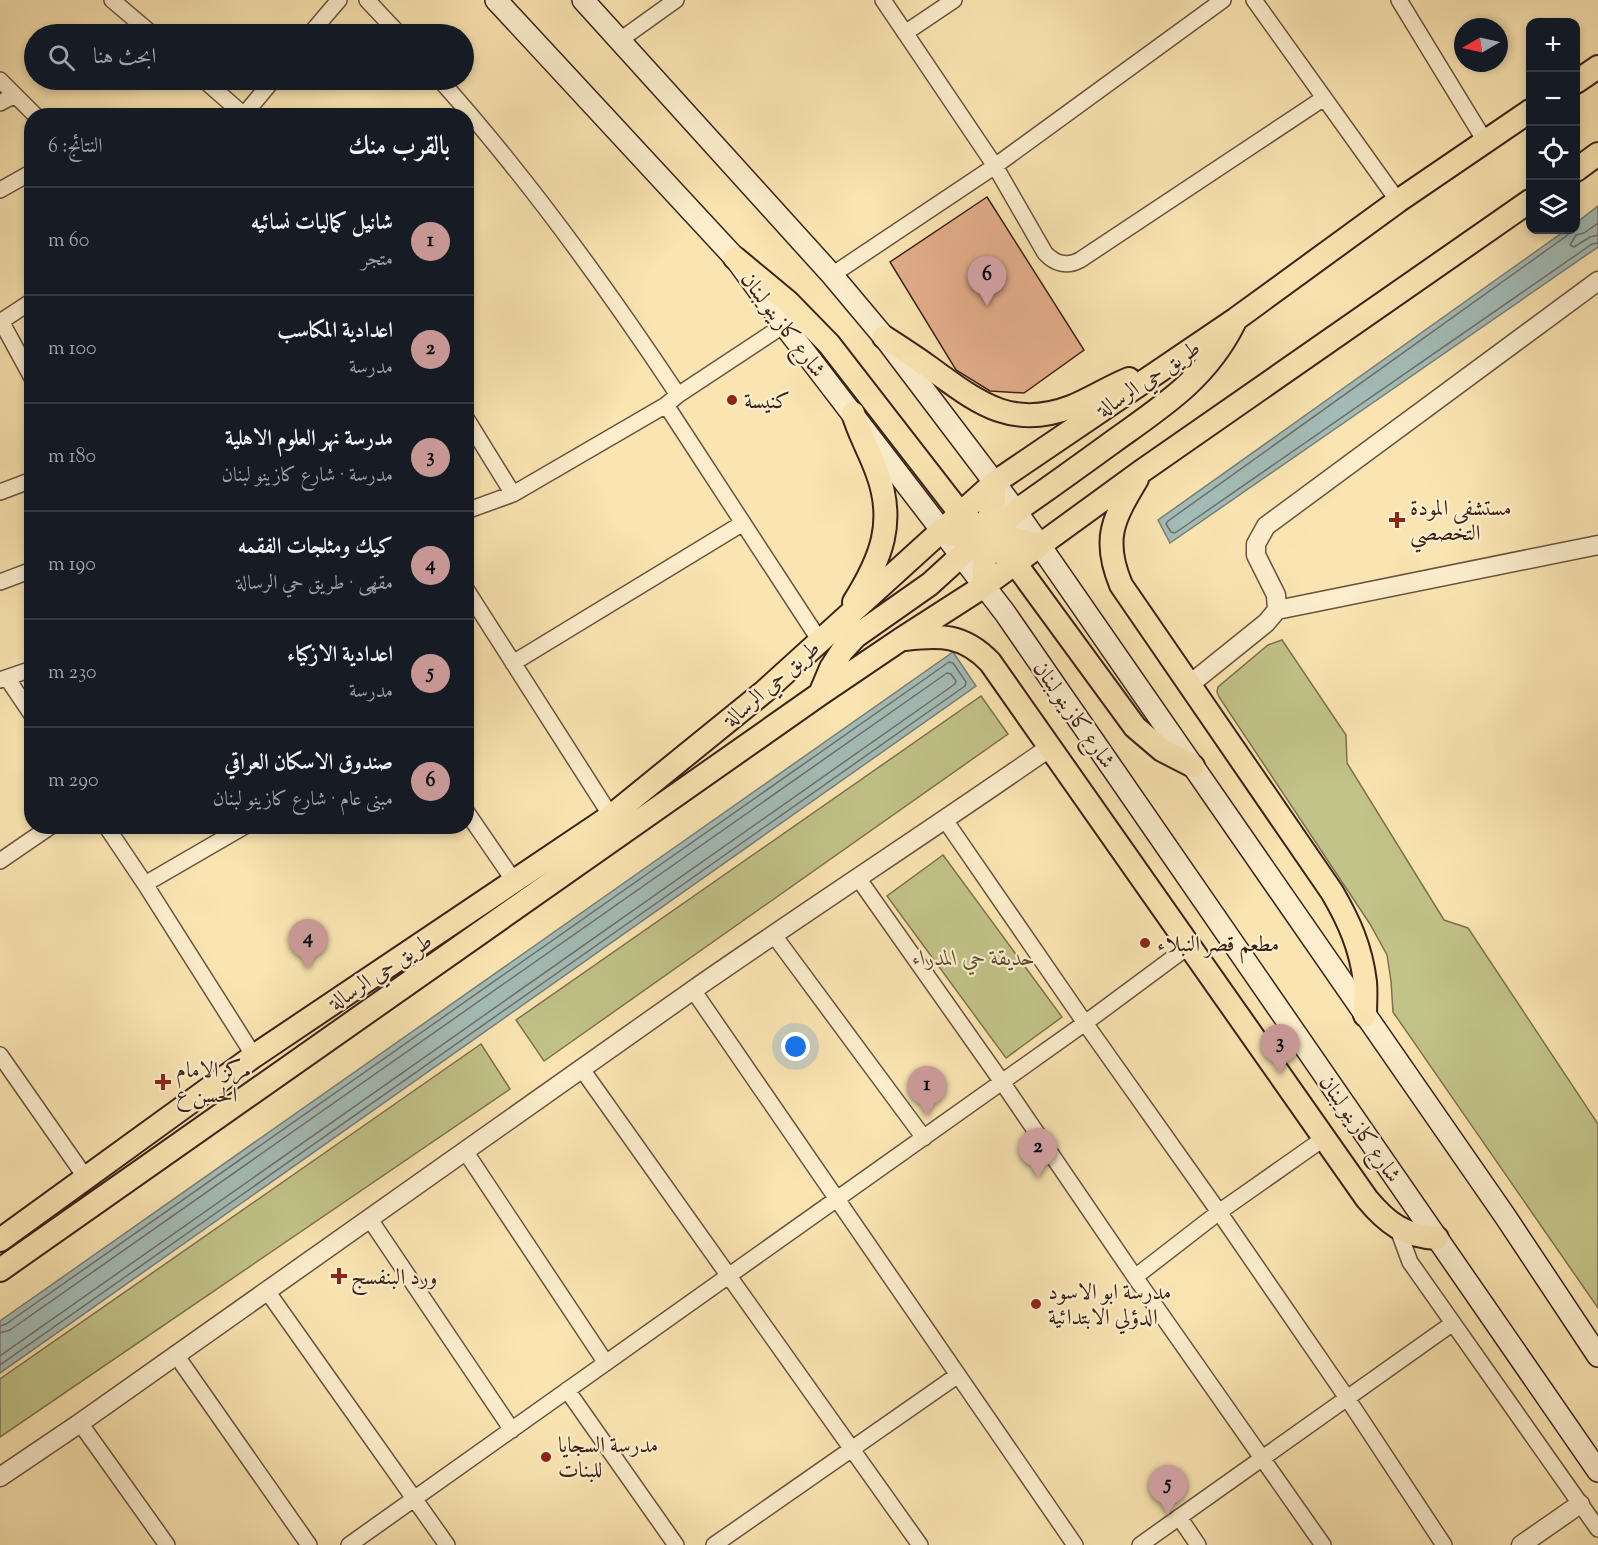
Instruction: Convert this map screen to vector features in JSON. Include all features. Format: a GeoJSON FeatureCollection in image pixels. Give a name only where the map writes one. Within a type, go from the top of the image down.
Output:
{"type":"FeatureCollection","features":[{"type":"Feature","properties":{"kind":"main road","name":"شارع كازينو لبنان"},"geometry":{"type":"LineString","coordinates":[[496,0],[735,258],[942,532]]}},
{"type":"Feature","properties":{"kind":"main road"},"geometry":{"type":"LineString","coordinates":[[583,0],[832,275],[884,337],[1016,511],[1505,1216],[1598,1356]]}},
{"type":"Feature","properties":{"kind":"main road"},"geometry":{"type":"LineString","coordinates":[[1580,79],[1598,67]]}},
{"type":"Feature","properties":{"kind":"main road","name":"طريق حي الرسالة"},"geometry":{"type":"LineString","coordinates":[[0,1240],[254,1056],[611,816],[765,691],[994,483],[1236,319],[1398,201],[1526,114]]}},
{"type":"Feature","properties":{"kind":"main road"},"geometry":{"type":"LineString","coordinates":[[1580,167],[1598,154]]}},
{"type":"Feature","properties":{"kind":"main road","name":"طريق حي الرسالة"},"geometry":{"type":"LineString","coordinates":[[0,1270],[820,694],[984,586],[1142,471],[1526,204]]}},
{"type":"Feature","properties":{"kind":"main road"},"geometry":{"type":"LineString","coordinates":[[735,258],[788,302],[828,344],[960,513],[969,521],[981,541],[1006,555],[1015,563],[1135,727],[1162,750],[1193,766]]}},
{"type":"Feature","properties":{"kind":"main road"},"geometry":{"type":"LineString","coordinates":[[820,694],[831,668],[856,636],[930,584],[1016,511],[1189,385],[1215,354],[1236,319]]}},
{"type":"Feature","properties":{"kind":"main road"},"geometry":{"type":"LineString","coordinates":[[884,337],[967,395],[982,404],[1011,414],[1037,415],[1072,407],[1124,381],[1162,369]]}},
{"type":"Feature","properties":{"kind":"main road"},"geometry":{"type":"LineString","coordinates":[[840,624],[876,563],[886,519],[878,473],[860,435],[853,413]]}},
{"type":"Feature","properties":{"kind":"main road"},"geometry":{"type":"LineString","coordinates":[[1142,471],[1122,503],[1115,519],[1112,535],[1111,557],[1121,585],[1332,892],[1348,920],[1359,951],[1365,982],[1365,1015]]}},
{"type":"Feature","properties":{"kind":"main road"},"geometry":{"type":"LineString","coordinates":[[984,586],[981,541],[992,510],[994,483]]}},
{"type":"Feature","properties":{"kind":"main road"},"geometry":{"type":"LineString","coordinates":[[942,532],[981,541],[1040,545]]}},
{"type":"Feature","properties":{"kind":"main road","name":"شارع كازينو لبنان"},"geometry":{"type":"LineString","coordinates":[[984,586],[1005,613],[1598,1471]]}},
{"type":"Feature","properties":{"kind":"main road"},"geometry":{"type":"LineString","coordinates":[[900,640],[942,637],[963,642],[982,654],[997,671],[1373,1207],[1396,1227],[1416,1235],[1437,1238]]}},
{"type":"Feature","properties":{"kind":"street"},"geometry":{"type":"LineString","coordinates":[[112,0],[140,24]]}},
{"type":"Feature","properties":{"kind":"street"},"geometry":{"type":"LineString","coordinates":[[367,0],[390,24]]}},
{"type":"Feature","properties":{"kind":"street"},"geometry":{"type":"LineString","coordinates":[[620,40],[676,0]]}},
{"type":"Feature","properties":{"kind":"street"},"geometry":{"type":"LineString","coordinates":[[883,0],[996,166],[1045,253],[1060,264],[1074,263],[1324,98]]}},
{"type":"Feature","properties":{"kind":"street"},"geometry":{"type":"LineString","coordinates":[[905,33],[954,0]]}},
{"type":"Feature","properties":{"kind":"street"},"geometry":{"type":"LineString","coordinates":[[832,275],[996,166],[1222,0]]}},
{"type":"Feature","properties":{"kind":"street"},"geometry":{"type":"LineString","coordinates":[[1254,0],[1398,201]]}},
{"type":"Feature","properties":{"kind":"street"},"geometry":{"type":"LineString","coordinates":[[1399,0],[1485,141]]}},
{"type":"Feature","properties":{"kind":"street"},"geometry":{"type":"LineString","coordinates":[[316,24],[330,3]]}},
{"type":"Feature","properties":{"kind":"street"},"geometry":{"type":"LineString","coordinates":[[0,80],[28,108]]}},
{"type":"Feature","properties":{"kind":"street"},"geometry":{"type":"LineString","coordinates":[[215,90],[236,108]]}},
{"type":"Feature","properties":{"kind":"street"},"geometry":{"type":"LineString","coordinates":[[250,108],[265,90]]}},
{"type":"Feature","properties":{"kind":"street"},"geometry":{"type":"LineString","coordinates":[[449,90],[464,108]]}},
{"type":"Feature","properties":{"kind":"street"},"geometry":{"type":"LineString","coordinates":[[0,103],[15,95]]}},
{"type":"Feature","properties":{"kind":"street"},"geometry":{"type":"LineString","coordinates":[[474,119],[549,211],[600,279],[743,523],[820,641]]}},
{"type":"Feature","properties":{"kind":"street"},"geometry":{"type":"LineString","coordinates":[[0,190],[24,176]]}},
{"type":"Feature","properties":{"kind":"street"},"geometry":{"type":"LineString","coordinates":[[1277,610],[1276,595],[1256,555],[1256,544],[1266,526],[1598,281]]}},
{"type":"Feature","properties":{"kind":"street"},"geometry":{"type":"LineString","coordinates":[[24,306],[1,322],[24,364]]}},
{"type":"Feature","properties":{"kind":"street"},"geometry":{"type":"LineString","coordinates":[[474,508],[513,494],[672,400],[784,325]]}},
{"type":"Feature","properties":{"kind":"street"},"geometry":{"type":"LineString","coordinates":[[474,431],[513,494]]}},
{"type":"Feature","properties":{"kind":"street"},"geometry":{"type":"LineString","coordinates":[[1,489],[24,482]]}},
{"type":"Feature","properties":{"kind":"street"},"geometry":{"type":"LineString","coordinates":[[513,663],[743,523]]}},
{"type":"Feature","properties":{"kind":"street"},"geometry":{"type":"LineString","coordinates":[[1189,684],[1266,622],[1277,610],[1598,545]]}},
{"type":"Feature","properties":{"kind":"street"},"geometry":{"type":"LineString","coordinates":[[0,582],[24,573]]}},
{"type":"Feature","properties":{"kind":"street"},"geometry":{"type":"LineString","coordinates":[[474,602],[611,816]]}},
{"type":"Feature","properties":{"kind":"street"},"geometry":{"type":"LineString","coordinates":[[24,672],[3,679],[24,705]]}},
{"type":"Feature","properties":{"kind":"street"},"geometry":{"type":"LineString","coordinates":[[0,1477],[81,1423],[773,934],[1049,748]]}},
{"type":"Feature","properties":{"kind":"street"},"geometry":{"type":"LineString","coordinates":[[945,820],[1219,1212],[1347,1398],[1444,1545]]}},
{"type":"Feature","properties":{"kind":"street"},"geometry":{"type":"LineString","coordinates":[[474,823],[514,881]]}},
{"type":"Feature","properties":{"kind":"street"},"geometry":{"type":"LineString","coordinates":[[0,861],[39,834]]}},
{"type":"Feature","properties":{"kind":"street"},"geometry":{"type":"LineString","coordinates":[[111,834],[254,1056]]}},
{"type":"Feature","properties":{"kind":"street"},"geometry":{"type":"LineString","coordinates":[[145,884],[231,834]]}},
{"type":"Feature","properties":{"kind":"street"},"geometry":{"type":"LineString","coordinates":[[858,878],[1323,1545]]}},
{"type":"Feature","properties":{"kind":"street"},"geometry":{"type":"LineString","coordinates":[[773,934],[924,1137]]}},
{"type":"Feature","properties":{"kind":"street"},"geometry":{"type":"LineString","coordinates":[[349,1545],[1085,1023],[1189,946]]}},
{"type":"Feature","properties":{"kind":"street"},"geometry":{"type":"LineString","coordinates":[[693,990],[1075,1545]]}},
{"type":"Feature","properties":{"kind":"street"},"geometry":{"type":"LineString","coordinates":[[0,1055],[86,1178]]}},
{"type":"Feature","properties":{"kind":"street"},"geometry":{"type":"LineString","coordinates":[[581,1068],[920,1545]]}},
{"type":"Feature","properties":{"kind":"street"},"geometry":{"type":"LineString","coordinates":[[1136,1277],[1219,1212],[1323,1138]]}},
{"type":"Feature","properties":{"kind":"street"},"geometry":{"type":"LineString","coordinates":[[465,1151],[606,1363]]}},
{"type":"Feature","properties":{"kind":"street"},"geometry":{"type":"LineString","coordinates":[[369,1218],[512,1430]]}},
{"type":"Feature","properties":{"kind":"street"},"geometry":{"type":"LineString","coordinates":[[1396,1227],[1410,1262],[1598,1529]]}},
{"type":"Feature","properties":{"kind":"street"},"geometry":{"type":"LineString","coordinates":[[267,1291],[447,1545]]}},
{"type":"Feature","properties":{"kind":"street"},"geometry":{"type":"LineString","coordinates":[[1140,1545],[1453,1323]]}},
{"type":"Feature","properties":{"kind":"street"},"geometry":{"type":"LineString","coordinates":[[176,1355],[309,1545]]}},
{"type":"Feature","properties":{"kind":"street"},"geometry":{"type":"LineString","coordinates":[[714,1545],[958,1375]]}},
{"type":"Feature","properties":{"kind":"street"},"geometry":{"type":"LineString","coordinates":[[567,1390],[676,1545]]}},
{"type":"Feature","properties":{"kind":"street"},"geometry":{"type":"LineString","coordinates":[[81,1423],[167,1545]]}},
{"type":"Feature","properties":{"kind":"street"},"geometry":{"type":"LineString","coordinates":[[1521,1545],[1580,1503]]}},
{"type":"Feature","properties":{"kind":"street"},"geometry":{"type":"LineString","coordinates":[[1179,1517],[1198,1545]]}},
{"type":"Feature","properties":{"kind":"green space"},"geometry":{"type":"Polygon","coordinates":[[[1282,640],[1346,735],[1347,763],[1444,920],[1468,928],[1598,1124],[1598,1308],[1393,1012],[1387,955],[1370,924],[1219,697],[1218,687],[1268,645],[1282,640]]]}},
{"type":"Feature","properties":{"kind":"green space"},"geometry":{"type":"Polygon","coordinates":[[[981,696],[1008,734],[544,1061],[516,1020],[981,696]]]}},
{"type":"Feature","properties":{"kind":"green space","name":"حديقة حي المدراء"},"geometry":{"type":"Polygon","coordinates":[[[943,855],[1062,1017],[1006,1058],[887,896],[943,855]]]}},
{"type":"Feature","properties":{"kind":"green space"},"geometry":{"type":"Polygon","coordinates":[[[481,1044],[510,1089],[0,1437],[0,1379],[481,1044]]]}},
{"type":"Feature","properties":{"kind":"water"},"geometry":{"type":"Polygon","coordinates":[[[1598,206],[1598,247],[1170,543],[1158,520],[1560,234],[1580,234],[1580,220],[1598,206]]]}},
{"type":"Feature","properties":{"kind":"water"},"geometry":{"type":"Polygon","coordinates":[[[953,652],[976,686],[0,1373],[0,1321],[953,652]]]}},
{"type":"Feature","properties":{"kind":"building"},"geometry":{"type":"Polygon","coordinates":[[[987,197],[1084,350],[1024,393],[990,391],[956,370],[890,262],[987,197]]]}},
{"type":"Feature","properties":{"kind":"place","name":"صندوق الاسكان العراقي"},"geometry":{"type":"Point","coordinates":[987,306]}},
{"type":"Feature","properties":{"kind":"place","name":"كنيسة"},"geometry":{"type":"Point","coordinates":[732,400]}},
{"type":"Feature","properties":{"kind":"place","name":"مستشفى المودة التخصصي"},"geometry":{"type":"Point","coordinates":[1397,520]}},
{"type":"Feature","properties":{"kind":"place","name":"مطعم قصر النبلاء"},"geometry":{"type":"Point","coordinates":[1145,943]}},
{"type":"Feature","properties":{"kind":"place","name":"كيك ومثلجات الفقمه"},"geometry":{"type":"Point","coordinates":[308,969]}},
{"type":"Feature","properties":{"kind":"place","name":"مدرسة نهر العلوم الاهلية"},"geometry":{"type":"Point","coordinates":[1280,1074]}},
{"type":"Feature","properties":{"kind":"place","name":"مركز الامام الحسن ع"},"geometry":{"type":"Point","coordinates":[163,1082]}},
{"type":"Feature","properties":{"kind":"place","name":"شانيل كماليات نسائيه"},"geometry":{"type":"Point","coordinates":[927,1116]}},
{"type":"Feature","properties":{"kind":"place","name":"اعدادية المكاسب"},"geometry":{"type":"Point","coordinates":[1038,1178]}},
{"type":"Feature","properties":{"kind":"place","name":"ورد البنفسج"},"geometry":{"type":"Point","coordinates":[339,1276]}},
{"type":"Feature","properties":{"kind":"place","name":"مدرسة ابو الاسود الدؤلي الابتدائية"},"geometry":{"type":"Point","coordinates":[1036,1304]}},
{"type":"Feature","properties":{"kind":"place","name":"مدرسة السجايا للبنات"},"geometry":{"type":"Point","coordinates":[546,1457]}},
{"type":"Feature","properties":{"kind":"place","name":"اعدادية الازكياء"},"geometry":{"type":"Point","coordinates":[1168,1515]}}]}
